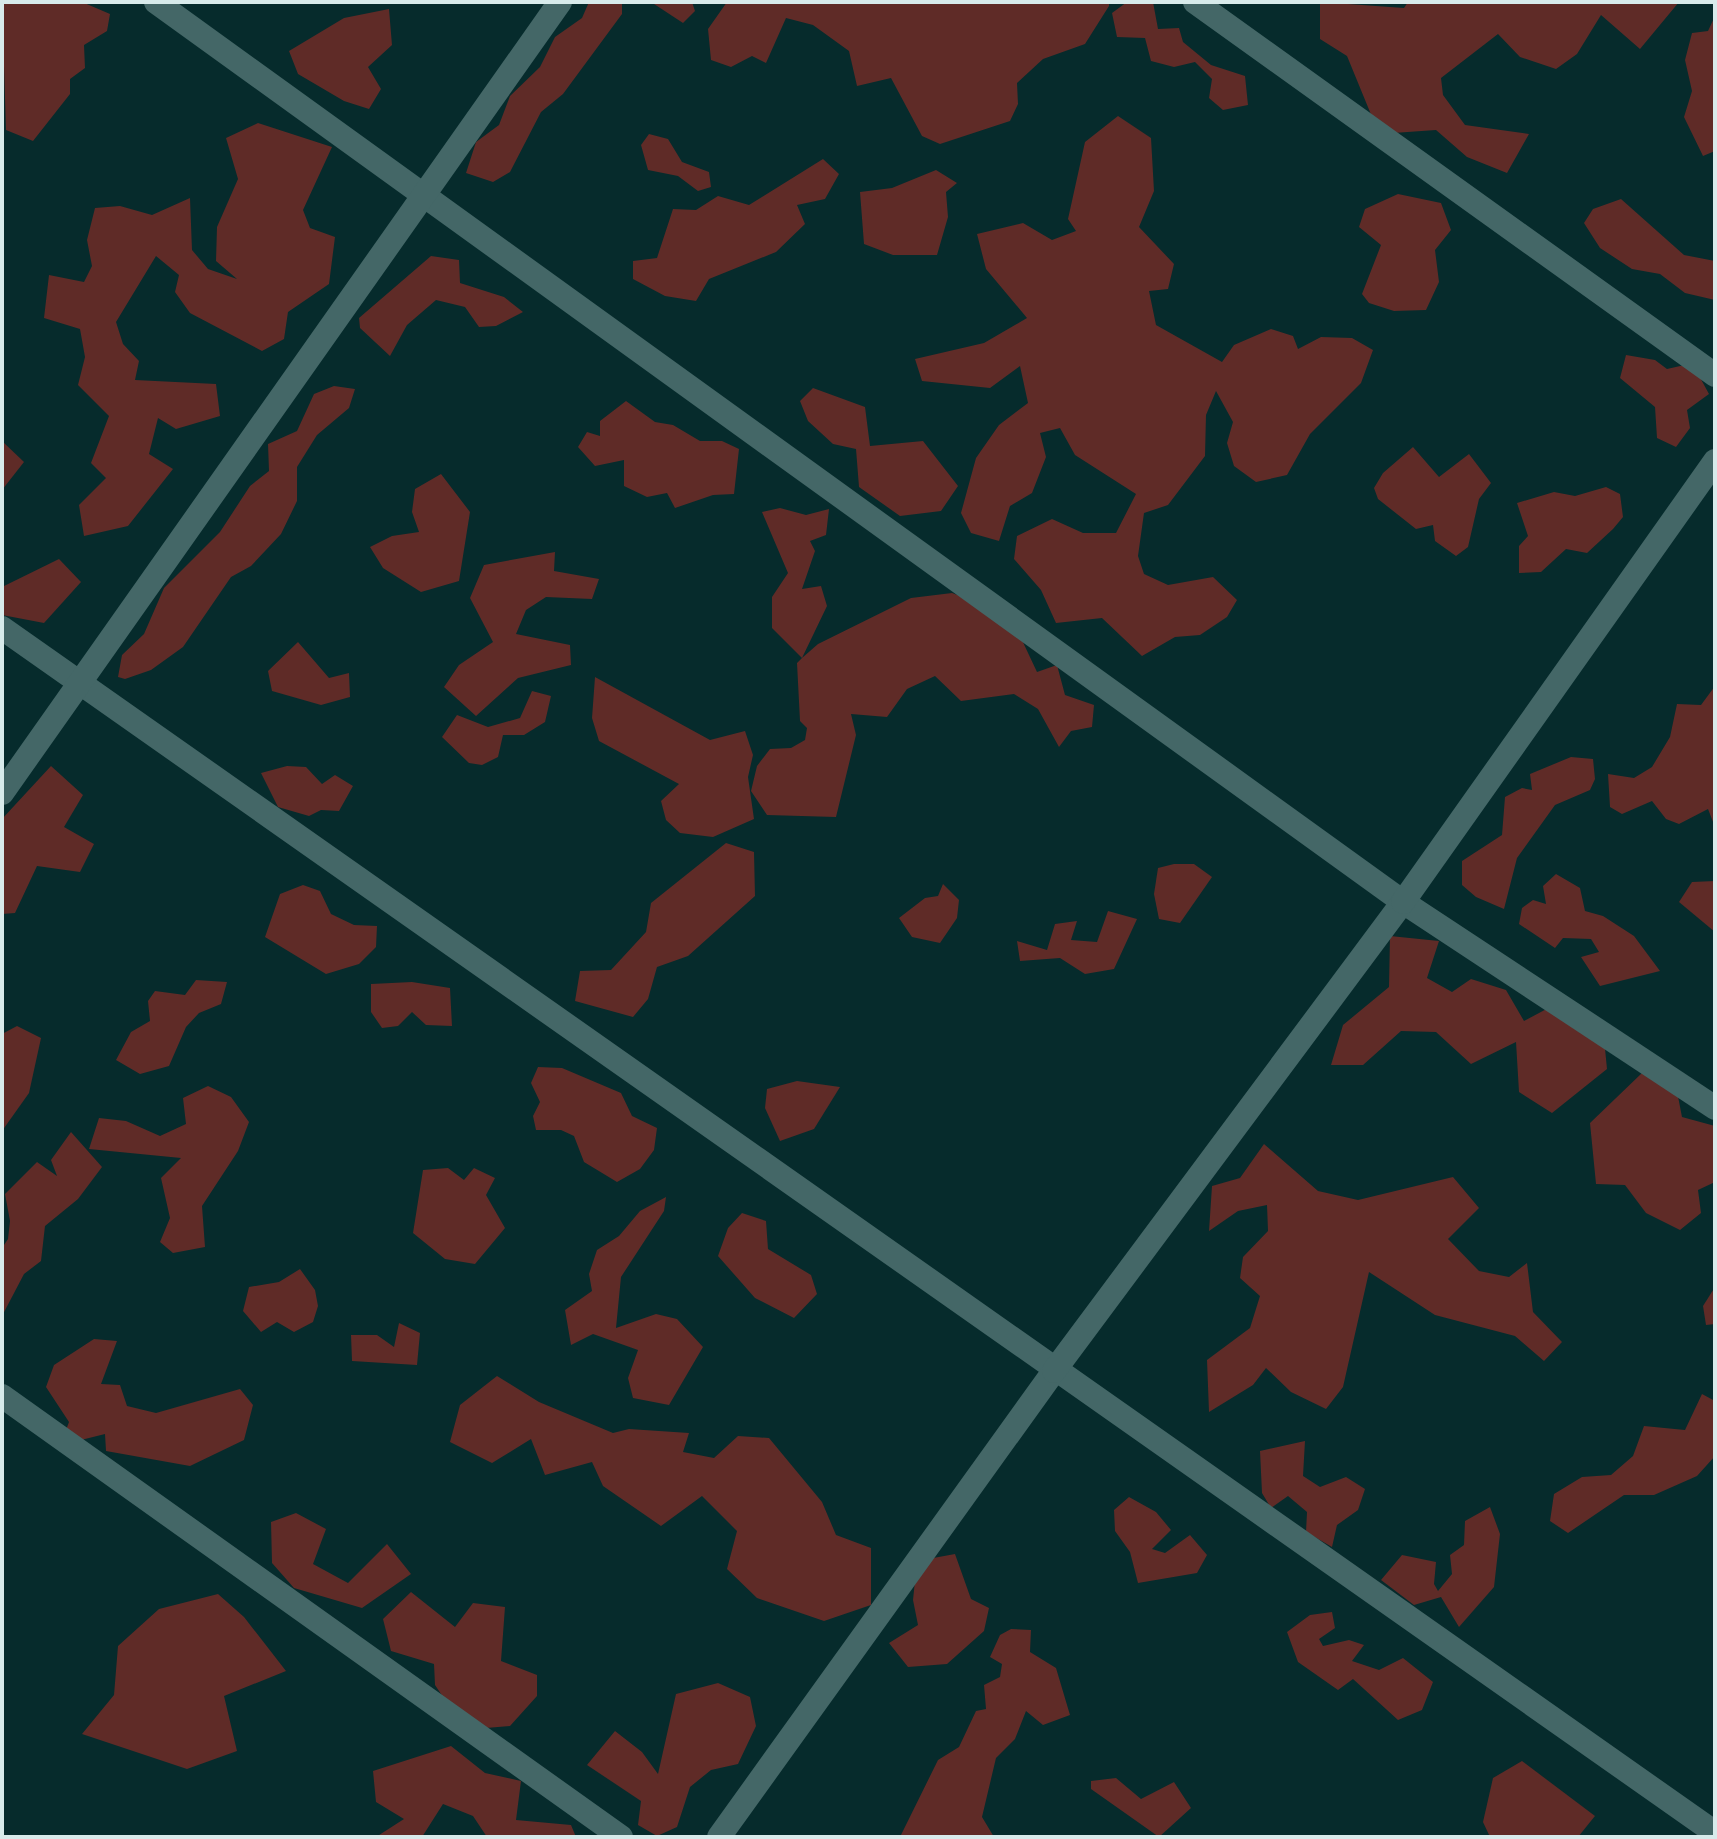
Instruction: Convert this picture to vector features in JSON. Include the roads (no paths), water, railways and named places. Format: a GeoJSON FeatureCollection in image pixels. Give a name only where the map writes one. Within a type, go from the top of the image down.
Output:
{"type":"FeatureCollection","features":[{"type":"Feature","properties":{"kind":"street"},"geometry":{"type":"LineString","coordinates":[[156,2],[1403,902],[1715,1108]]}},
{"type":"Feature","properties":{"kind":"street"},"geometry":{"type":"LineString","coordinates":[[2,793],[420,195],[560,2]]}},
{"type":"Feature","properties":{"kind":"street"},"geometry":{"type":"LineString","coordinates":[[1195,2],[1715,375]]}},
{"type":"Feature","properties":{"kind":"street"},"geometry":{"type":"LineString","coordinates":[[719,1837],[1054,1371],[1403,902],[1715,461]]}},
{"type":"Feature","properties":{"kind":"street"},"geometry":{"type":"LineString","coordinates":[[2,628],[1054,1371],[1715,1833]]}},
{"type":"Feature","properties":{"kind":"street"},"geometry":{"type":"LineString","coordinates":[[2,1396],[621,1837]]}}]}
